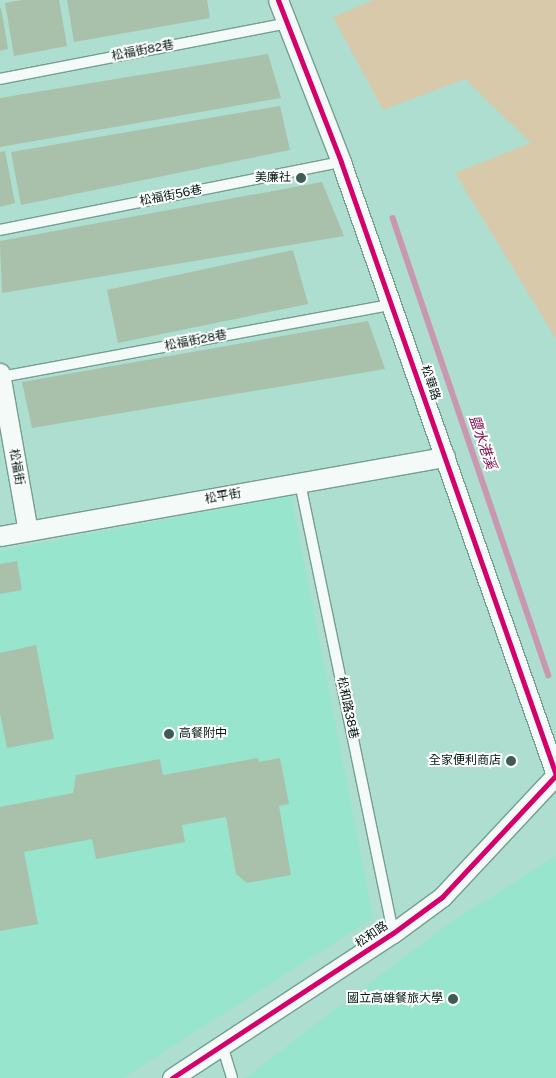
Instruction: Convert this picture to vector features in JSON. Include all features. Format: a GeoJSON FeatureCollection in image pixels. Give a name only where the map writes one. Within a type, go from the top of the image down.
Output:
{"type":"FeatureCollection","features":[{"type":"Feature","properties":{"kind":"street","name":"松華路"},"geometry":{"type":"LineString","coordinates":[[278,0],[341,162],[556,775]]}},
{"type":"Feature","properties":{"kind":"street","name":"松福街"},"geometry":{"type":"LineString","coordinates":[[0,375],[28,531]]}},
{"type":"Feature","properties":{"kind":"street","name":"松平街"},"geometry":{"type":"LineString","coordinates":[[0,536],[445,457]]}},
{"type":"Feature","properties":{"kind":"street","name":"松和路"},"geometry":{"type":"LineString","coordinates":[[172,1078],[393,933],[442,897],[556,775]]}},
{"type":"Feature","properties":{"kind":"lane","name":"松福街82巷"},"geometry":{"type":"LineString","coordinates":[[0,79],[287,23]]}},
{"type":"Feature","properties":{"kind":"lane","name":"松福街56巷"},"geometry":{"type":"LineString","coordinates":[[0,230],[341,162]]}},
{"type":"Feature","properties":{"kind":"lane","name":"松福街28巷"},"geometry":{"type":"LineString","coordinates":[[0,375],[392,305]]}},
{"type":"Feature","properties":{"kind":"lane","name":"松和路38巷"},"geometry":{"type":"LineString","coordinates":[[300,483],[393,933]]}},
{"type":"Feature","properties":{"kind":"lane"},"geometry":{"type":"LineString","coordinates":[[222,1045],[232,1078]]}},
{"type":"Feature","properties":{"kind":"shaded area"},"geometry":{"type":"Polygon","coordinates":[[[374,0],[556,0],[556,339],[455,173],[531,143],[465,79],[383,110],[333,17],[374,0]]]}},
{"type":"Feature","properties":{"kind":"shaded area","name":"高餐附中"},"geometry":{"type":"Polygon","coordinates":[[[291,496],[373,918],[123,1078],[0,1078],[0,551],[291,496]]]}},
{"type":"Feature","properties":{"kind":"shaded area","name":"國立高雄餐旅大學"},"geometry":{"type":"Polygon","coordinates":[[[556,856],[556,1078],[245,1078],[447,925],[556,856]]]}},
{"type":"Feature","properties":{"kind":"building"},"geometry":{"type":"Polygon","coordinates":[[[22,0],[59,0],[67,46],[14,56],[5,3],[22,0]]]}},
{"type":"Feature","properties":{"kind":"building"},"geometry":{"type":"Polygon","coordinates":[[[67,0],[207,0],[210,18],[74,42],[67,0]]]}},
{"type":"Feature","properties":{"kind":"building"},"geometry":{"type":"Polygon","coordinates":[[[0,9],[8,49],[0,51],[0,9]]]}},
{"type":"Feature","properties":{"kind":"building"},"geometry":{"type":"Polygon","coordinates":[[[268,54],[281,98],[0,147],[0,98],[268,54]]]}},
{"type":"Feature","properties":{"kind":"building"},"geometry":{"type":"Polygon","coordinates":[[[280,106],[290,150],[21,205],[11,152],[280,106]]]}},
{"type":"Feature","properties":{"kind":"building"},"geometry":{"type":"Polygon","coordinates":[[[5,151],[15,203],[0,207],[0,152],[5,151]]]}},
{"type":"Feature","properties":{"kind":"building"},"geometry":{"type":"Polygon","coordinates":[[[322,182],[344,236],[2,293],[0,241],[322,182]]]}},
{"type":"Feature","properties":{"kind":"building"},"geometry":{"type":"Polygon","coordinates":[[[293,250],[308,304],[118,343],[107,290],[293,250]]]}},
{"type":"Feature","properties":{"kind":"building"},"geometry":{"type":"Polygon","coordinates":[[[368,321],[385,369],[32,428],[22,382],[368,321]]]}},
{"type":"Feature","properties":{"kind":"building"},"geometry":{"type":"Polygon","coordinates":[[[17,561],[22,590],[0,594],[0,564],[17,561]]]}},
{"type":"Feature","properties":{"kind":"building"},"geometry":{"type":"Polygon","coordinates":[[[36,645],[54,739],[7,748],[0,713],[0,653],[36,645]]]}},
{"type":"Feature","properties":{"kind":"building"},"geometry":{"type":"Polygon","coordinates":[[[258,758],[259,762],[280,758],[289,804],[279,806],[291,875],[247,883],[236,874],[226,817],[182,825],[185,842],[96,859],[92,839],[24,852],[38,924],[0,931],[0,807],[73,793],[76,775],[160,759],[163,775],[258,758]]]}},
{"type":"Feature","properties":{"kind":"waterway","name":"鹽水港溪"},"geometry":{"type":"LineString","coordinates":[[393,218],[549,675]]}},
{"type":"Feature","properties":{"kind":"cycle path"},"geometry":{"type":"LineString","coordinates":[[278,0],[341,162],[556,775]]}},
{"type":"Feature","properties":{"kind":"cycle path"},"geometry":{"type":"LineString","coordinates":[[172,1078],[393,933],[442,897],[556,775]]}},
{"type":"Feature","properties":{"kind":"place","name":"美廉社"},"geometry":{"type":"Point","coordinates":[301,178]}},
{"type":"Feature","properties":{"kind":"place","name":"高餐附中"},"geometry":{"type":"Point","coordinates":[169,734]}},
{"type":"Feature","properties":{"kind":"place","name":"全家便利商店"},"geometry":{"type":"Point","coordinates":[511,761]}},
{"type":"Feature","properties":{"kind":"place","name":"國立高雄餐旅大學"},"geometry":{"type":"Point","coordinates":[453,999]}}]}
